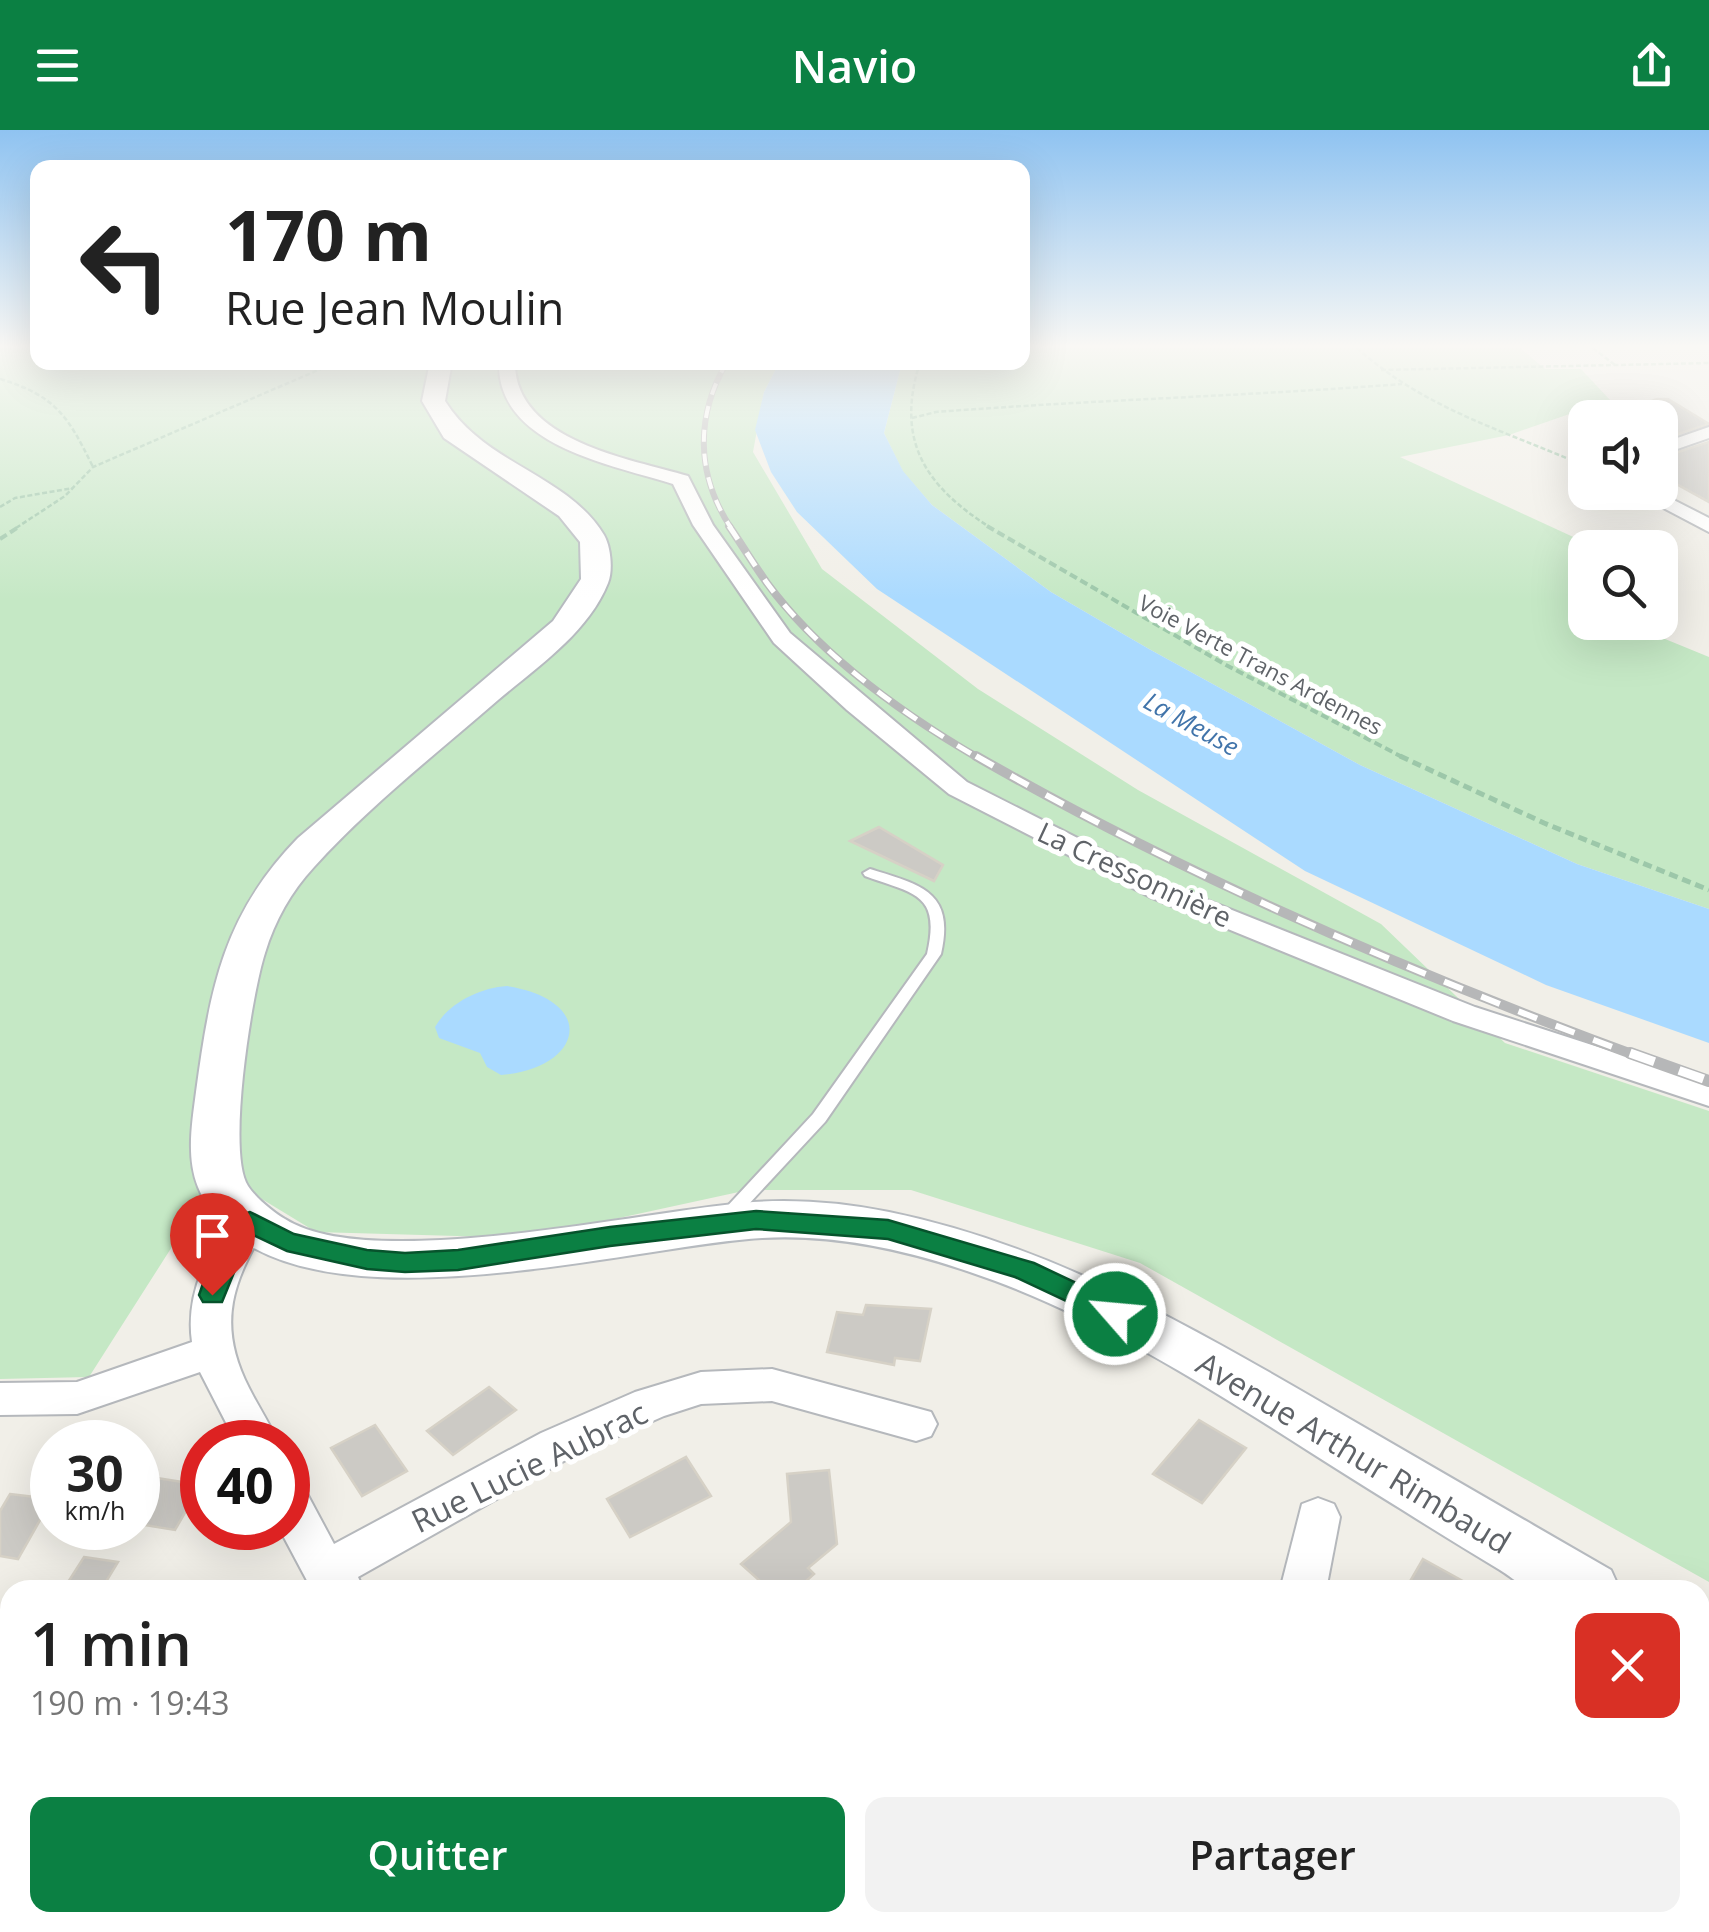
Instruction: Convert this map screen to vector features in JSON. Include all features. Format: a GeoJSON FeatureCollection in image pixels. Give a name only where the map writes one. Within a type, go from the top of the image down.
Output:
{"type":"FeatureCollection","features":[{"type":"Feature","properties":{"kind":"street","name":"Avenue Arthur Rimbaud"},"geometry":{"type":"LineString","coordinates":[[451,432],[565,506],[594,542],[600,568],[590,597],[564,627],[324,834],[262,910],[230,998],[216,1168],[230,1199],[250,1221],[287,1242],[405,1263],[458,1260],[720,1224],[807,1221],[888,1230],[1024,1270],[1086,1298],[1229,1376],[1571,1580]]}},
{"type":"Feature","properties":{"kind":"street","name":"La Cressonnière"},"geometry":{"type":"LineString","coordinates":[[555,432],[577,449],[681,480],[703,526],[782,638],[958,788],[1198,906],[1464,1014],[1709,1094]]}},
{"type":"Feature","properties":{"kind":"street"},"geometry":{"type":"LineString","coordinates":[[1678,443],[1709,432]]}},
{"type":"Feature","properties":{"kind":"street"},"geometry":{"type":"LineString","coordinates":[[1677,510],[1709,526]]}},
{"type":"Feature","properties":{"kind":"street"},"geometry":{"type":"LineString","coordinates":[[247,1420],[214,1351],[212,1295],[234,1239],[250,1221]]}},
{"type":"Feature","properties":{"kind":"street"},"geometry":{"type":"LineString","coordinates":[[0,1399],[77,1398],[214,1351]]}},
{"type":"Feature","properties":{"kind":"street","name":"Rue Lucie Aubrac"},"geometry":{"type":"LineString","coordinates":[[335,1580],[556,1445],[650,1404],[700,1388],[772,1385],[916,1424]]}},
{"type":"Feature","properties":{"kind":"street"},"geometry":{"type":"LineString","coordinates":[[1305,1580],[1318,1517]]}},
{"type":"Feature","properties":{"kind":"street"},"geometry":{"type":"LineString","coordinates":[[310,1540],[332,1580]]}},
{"type":"Feature","properties":{"kind":"lane"},"geometry":{"type":"LineString","coordinates":[[720,1224],[819,1118],[934,954],[941,930],[940,913],[932,902],[919,892],[870,873]]}},
{"type":"Feature","properties":{"kind":"path"},"geometry":{"type":"LineString","coordinates":[[77,432],[93,467]]}},
{"type":"Feature","properties":{"kind":"path"},"geometry":{"type":"LineString","coordinates":[[0,539],[65,496],[93,467],[174,432]]}},
{"type":"Feature","properties":{"kind":"path","name":"Voie Verte Trans Ardennes"},"geometry":{"type":"LineString","coordinates":[[912,432],[916,454],[954,503],[1196,651],[1528,818],[1709,890]]}},
{"type":"Feature","properties":{"kind":"path"},"geometry":{"type":"LineString","coordinates":[[1508,432],[1568,459]]}},
{"type":"Feature","properties":{"kind":"path"},"geometry":{"type":"LineString","coordinates":[[0,507],[15,498],[73,488]]}},
{"type":"Feature","properties":{"kind":"green space"},"geometry":{"type":"Polygon","coordinates":[[[0,432],[757,432],[753,452],[822,569],[978,689],[1138,790],[1381,924],[1505,1043],[1709,1111],[1709,1580],[1140,1263],[911,1190],[748,1190],[527,1238],[316,1232],[219,1173],[89,1377],[0,1379],[0,432]]]}},
{"type":"Feature","properties":{"kind":"green space"},"geometry":{"type":"Polygon","coordinates":[[[884,432],[1517,432],[1400,457],[1568,535],[1568,640],[1668,640],[1709,657],[1709,909],[1577,864],[1360,765],[1051,592],[932,505],[903,472],[884,432]]]}},
{"type":"Feature","properties":{"kind":"water","name":"La Meuse"},"geometry":{"type":"Polygon","coordinates":[[[756,432],[884,432],[903,471],[932,505],[1051,592],[1149,649],[1360,765],[1577,864],[1709,909],[1709,1043],[1546,985],[1305,871],[877,589],[797,512],[771,472],[756,432]]]}},
{"type":"Feature","properties":{"kind":"water"},"geometry":{"type":"Polygon","coordinates":[[[507,986],[537,994],[557,1005],[567,1019],[569,1034],[563,1048],[549,1061],[501,1075],[487,1067],[480,1053],[439,1038],[435,1027],[466,998],[507,986]]]}},
{"type":"Feature","properties":{"kind":"building"},"geometry":{"type":"Polygon","coordinates":[[[1709,442],[1709,502],[1678,485],[1678,452],[1709,442]]]}},
{"type":"Feature","properties":{"kind":"building"},"geometry":{"type":"Polygon","coordinates":[[[879,827],[943,865],[934,881],[850,841],[879,827]]]}},
{"type":"Feature","properties":{"kind":"building"},"geometry":{"type":"Polygon","coordinates":[[[866,1305],[931,1309],[920,1361],[895,1358],[894,1365],[827,1352],[837,1312],[863,1315],[866,1305]]]}},
{"type":"Feature","properties":{"kind":"building"},"geometry":{"type":"Polygon","coordinates":[[[489,1387],[516,1410],[453,1455],[427,1431],[489,1387]]]}},
{"type":"Feature","properties":{"kind":"building"},"geometry":{"type":"Polygon","coordinates":[[[1199,1420],[1246,1448],[1202,1503],[1153,1474],[1199,1420]]]}},
{"type":"Feature","properties":{"kind":"building"},"geometry":{"type":"Polygon","coordinates":[[[375,1425],[407,1471],[362,1496],[331,1448],[375,1425]]]}},
{"type":"Feature","properties":{"kind":"building"},"geometry":{"type":"Polygon","coordinates":[[[686,1457],[711,1496],[630,1537],[607,1499],[686,1457]]]}},
{"type":"Feature","properties":{"kind":"building"},"geometry":{"type":"Polygon","coordinates":[[[829,1470],[837,1544],[808,1568],[814,1574],[807,1580],[759,1580],[741,1564],[791,1522],[787,1474],[829,1470]]]}},
{"type":"Feature","properties":{"kind":"building"},"geometry":{"type":"Polygon","coordinates":[[[160,1478],[180,1482],[180,1521],[175,1530],[160,1528],[160,1478]]]}},
{"type":"Feature","properties":{"kind":"building"},"geometry":{"type":"Polygon","coordinates":[[[10,1494],[30,1496],[30,1538],[18,1559],[0,1556],[0,1511],[10,1494]]]}},
{"type":"Feature","properties":{"kind":"building"},"geometry":{"type":"Polygon","coordinates":[[[84,1557],[118,1562],[107,1580],[69,1580],[84,1557]]]}},
{"type":"Feature","properties":{"kind":"building"},"geometry":{"type":"Polygon","coordinates":[[[1423,1559],[1461,1580],[1411,1580],[1423,1559]]]}},
{"type":"Feature","properties":{"kind":"railway"},"geometry":{"type":"LineString","coordinates":[[705,432],[711,487],[731,528]]}},
{"type":"Feature","properties":{"kind":"railway"},"geometry":{"type":"LineString","coordinates":[[729,526],[767,583],[812,635],[893,703],[980,759]]}},
{"type":"Feature","properties":{"kind":"railway"},"geometry":{"type":"LineString","coordinates":[[976,756],[1136,842],[1300,920],[1467,991],[1637,1056]]}},
{"type":"Feature","properties":{"kind":"railway"},"geometry":{"type":"LineString","coordinates":[[1630,1053],[1709,1081]]}},
{"type":"Feature","properties":{"kind":"route"},"geometry":{"type":"LineString","coordinates":[[212,1295],[234,1239],[250,1221],[287,1242],[405,1263],[458,1260],[610,1236],[756,1220],[824,1222],[888,1230],[958,1248],[1024,1270],[1115,1314]]}}]}
